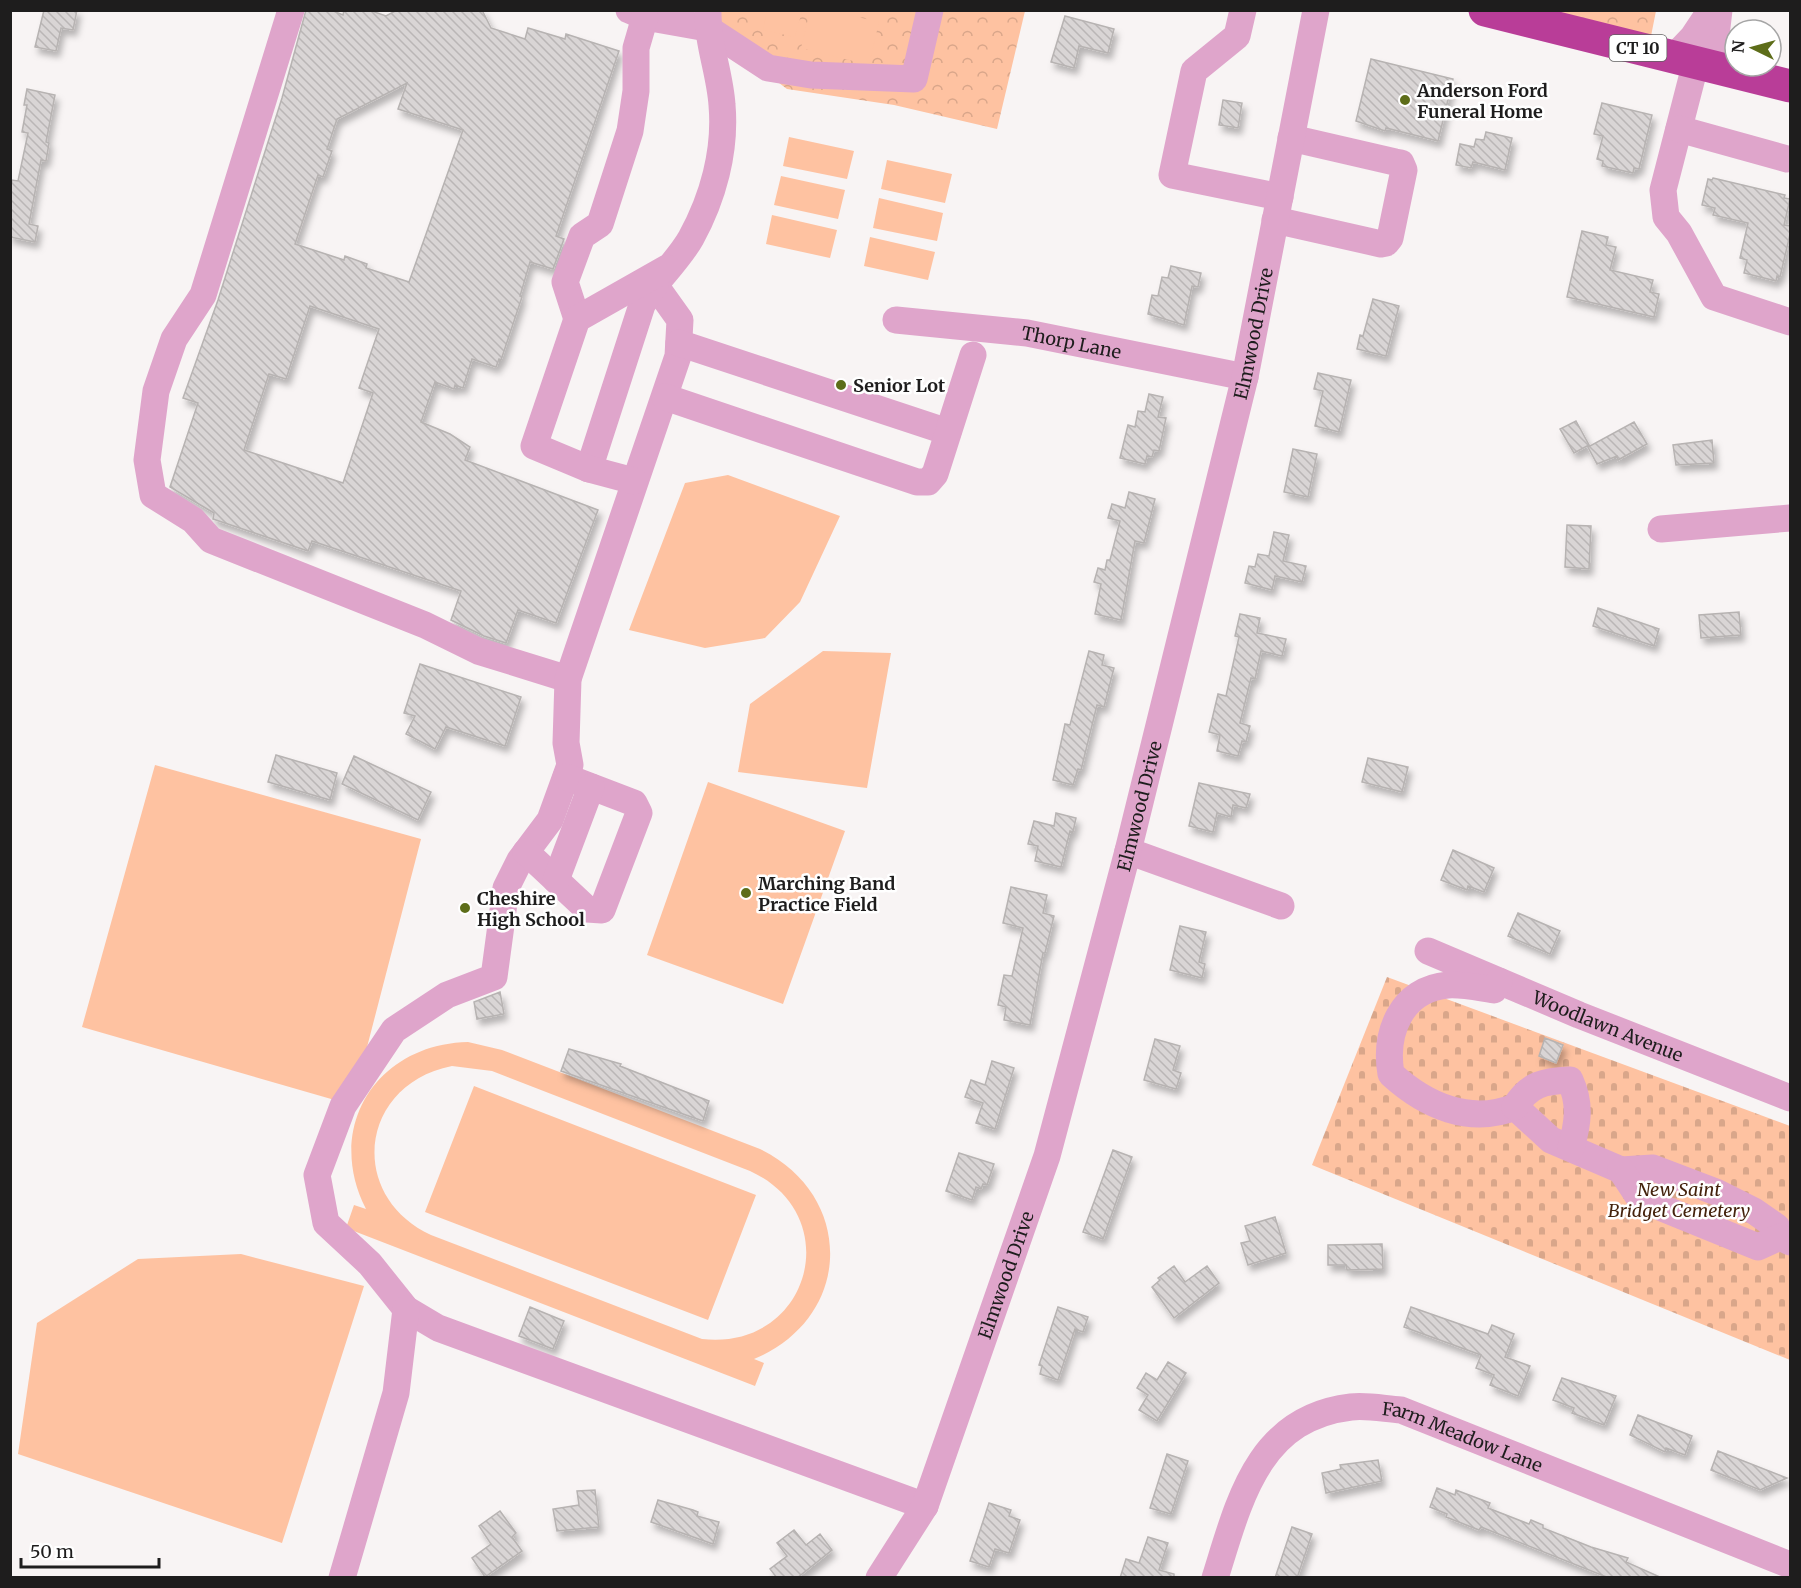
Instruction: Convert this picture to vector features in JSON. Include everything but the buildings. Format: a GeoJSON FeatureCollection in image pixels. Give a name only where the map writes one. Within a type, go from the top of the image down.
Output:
{"type":"FeatureCollection","features":[{"type":"Feature","properties":{"kind":"highway","name":"CT 10"},"geometry":{"type":"LineString","coordinates":[[1485,10],[1791,86]]}},
{"type":"Feature","properties":{"kind":"street"},"geometry":{"type":"LineString","coordinates":[[291,10],[203,295],[174,339],[156,392],[147,460],[153,495],[193,520],[211,540],[425,625],[478,651],[568,680]]}},
{"type":"Feature","properties":{"kind":"street"},"geometry":{"type":"LineString","coordinates":[[634,481],[589,470],[534,446],[577,319],[565,282],[582,236],[600,224],[630,132],[636,91],[637,14],[708,19],[768,68],[811,75],[914,79],[930,10]]}},
{"type":"Feature","properties":{"kind":"street"},"geometry":{"type":"LineString","coordinates":[[1244,10],[1237,36],[1194,71],[1172,175],[1381,244],[1386,243],[1390,238],[1404,170],[1401,163],[1291,138]]}},
{"type":"Feature","properties":{"kind":"street","name":"Elmwood Drive"},"geometry":{"type":"LineString","coordinates":[[879,1578],[925,1506],[1047,1156],[1128,851],[1245,377],[1316,10]]}},
{"type":"Feature","properties":{"kind":"street"},"geometry":{"type":"LineString","coordinates":[[1711,10],[1693,37],[1697,62],[1663,190],[1666,218],[1679,233],[1714,297],[1791,322]]}},
{"type":"Feature","properties":{"kind":"street"},"geometry":{"type":"LineString","coordinates":[[1697,62],[1715,44],[1719,10]]}},
{"type":"Feature","properties":{"kind":"street"},"geometry":{"type":"LineString","coordinates":[[589,470],[642,305],[691,239],[708,202],[719,163],[722,105],[708,19]]}},
{"type":"Feature","properties":{"kind":"street"},"geometry":{"type":"LineString","coordinates":[[1678,129],[1787,159]]}},
{"type":"Feature","properties":{"kind":"street"},"geometry":{"type":"LineString","coordinates":[[577,319],[662,276]]}},
{"type":"Feature","properties":{"kind":"street"},"geometry":{"type":"LineString","coordinates":[[662,276],[680,320],[678,356],[568,680],[566,743],[570,765],[566,777],[550,820],[526,852],[506,888],[494,977],[447,994],[394,1030],[343,1106],[317,1175],[326,1223],[370,1264],[406,1309],[438,1328],[925,1506]]}},
{"type":"Feature","properties":{"kind":"street","name":"Thorp Lane"},"geometry":{"type":"LineString","coordinates":[[896,320],[1027,333],[1245,377]]}},
{"type":"Feature","properties":{"kind":"street"},"geometry":{"type":"LineString","coordinates":[[679,343],[948,432]]}},
{"type":"Feature","properties":{"kind":"street"},"geometry":{"type":"LineString","coordinates":[[665,397],[917,482],[928,482],[935,474],[973,355]]}},
{"type":"Feature","properties":{"kind":"street"},"geometry":{"type":"LineString","coordinates":[[1661,529],[1791,518]]}},
{"type":"Feature","properties":{"kind":"street"},"geometry":{"type":"LineString","coordinates":[[526,852],[587,909],[600,910],[606,905],[639,813],[634,804],[566,777]]}},
{"type":"Feature","properties":{"kind":"street"},"geometry":{"type":"LineString","coordinates":[[556,880],[591,787]]}},
{"type":"Feature","properties":{"kind":"street"},"geometry":{"type":"LineString","coordinates":[[1128,851],[1281,906]]}},
{"type":"Feature","properties":{"kind":"street","name":"Woodlawn Avenue"},"geometry":{"type":"LineString","coordinates":[[1428,951],[1791,1098]]}},
{"type":"Feature","properties":{"kind":"street"},"geometry":{"type":"LineString","coordinates":[[1499,981],[1494,990],[1450,985],[1412,997],[1395,1022],[1388,1056],[1392,1074],[1405,1087],[1443,1107],[1470,1115],[1496,1114],[1515,1107],[1524,1093],[1536,1084],[1570,1080],[1578,1096],[1578,1118],[1571,1148]]}},
{"type":"Feature","properties":{"kind":"street"},"geometry":{"type":"LineString","coordinates":[[1574,1090],[1585,1065]]}},
{"type":"Feature","properties":{"kind":"street"},"geometry":{"type":"LineString","coordinates":[[1515,1107],[1551,1140],[1621,1170],[1653,1168],[1716,1192],[1777,1227],[1785,1240]]}},
{"type":"Feature","properties":{"kind":"street"},"geometry":{"type":"LineString","coordinates":[[342,1578],[396,1393],[406,1309]]}},
{"type":"Feature","properties":{"kind":"street","name":"Farm Meadow Lane"},"geometry":{"type":"LineString","coordinates":[[1215,1578],[1244,1487],[1272,1445],[1305,1419],[1351,1407],[1401,1410],[1791,1565]]}},
{"type":"Feature","properties":{"kind":"green space"},"geometry":{"type":"Polygon","coordinates":[[[708,11],[1025,11],[997,129],[894,105],[787,89],[707,28],[708,11]]]}},
{"type":"Feature","properties":{"kind":"green space"},"geometry":{"type":"Polygon","coordinates":[[[767,11],[802,11],[795,37],[763,30],[767,11]]]}},
{"type":"Feature","properties":{"kind":"green space"},"geometry":{"type":"Polygon","coordinates":[[[810,11],[832,11],[879,22],[869,65],[801,48],[810,11]]]}},
{"type":"Feature","properties":{"kind":"green space"},"geometry":{"type":"Polygon","coordinates":[[[1486,11],[1656,11],[1648,51],[1486,11]]]}},
{"type":"Feature","properties":{"kind":"green space"},"geometry":{"type":"Polygon","coordinates":[[[789,137],[854,151],[847,179],[783,166],[789,137]]]}},
{"type":"Feature","properties":{"kind":"green space"},"geometry":{"type":"Polygon","coordinates":[[[887,160],[952,174],[945,203],[881,189],[887,160]]]}},
{"type":"Feature","properties":{"kind":"green space"},"geometry":{"type":"Polygon","coordinates":[[[781,176],[845,190],[838,219],[774,205],[781,176]]]}},
{"type":"Feature","properties":{"kind":"green space"},"geometry":{"type":"Polygon","coordinates":[[[879,198],[943,213],[937,241],[873,228],[879,198]]]}},
{"type":"Feature","properties":{"kind":"green space"},"geometry":{"type":"Polygon","coordinates":[[[772,215],[837,230],[830,258],[766,244],[772,215]]]}},
{"type":"Feature","properties":{"kind":"green space"},"geometry":{"type":"Polygon","coordinates":[[[870,237],[935,252],[928,280],[864,266],[870,237]]]}},
{"type":"Feature","properties":{"kind":"green space"},"geometry":{"type":"Polygon","coordinates":[[[728,475],[840,516],[800,602],[765,638],[705,648],[629,630],[685,483],[728,475]]]}},
{"type":"Feature","properties":{"kind":"green space"},"geometry":{"type":"Polygon","coordinates":[[[823,651],[891,653],[867,788],[738,772],[750,704],[823,651]]]}},
{"type":"Feature","properties":{"kind":"green space"},"geometry":{"type":"Polygon","coordinates":[[[155,765],[421,839],[352,1105],[82,1027],[155,765]]]}},
{"type":"Feature","properties":{"kind":"green space","name":"Marching Band Practice Field"},"geometry":{"type":"Polygon","coordinates":[[[708,782],[845,831],[783,1004],[647,955],[708,782]]]}},
{"type":"Feature","properties":{"kind":"green space","name":"New Saint Bridget Cemetery"},"geometry":{"type":"Polygon","coordinates":[[[1387,977],[1790,1126],[1790,1360],[1312,1165],[1387,977]]]}},
{"type":"Feature","properties":{"kind":"green space"},"geometry":{"type":"Polygon","coordinates":[[[468,1042],[502,1050],[760,1149],[791,1170],[813,1196],[826,1225],[830,1256],[825,1287],[810,1316],[787,1340],[754,1359],[764,1363],[755,1386],[346,1228],[354,1205],[366,1209],[355,1178],[351,1149],[356,1121],[367,1096],[385,1074],[408,1057],[436,1046],[468,1042]],[[452,1066],[421,1077],[398,1094],[383,1117],[375,1142],[376,1169],[385,1194],[404,1217],[431,1235],[702,1339],[739,1337],[768,1324],[790,1303],[803,1276],[806,1247],[799,1218],[780,1192],[750,1171],[492,1071],[452,1066]]]}},
{"type":"Feature","properties":{"kind":"green space"},"geometry":{"type":"Polygon","coordinates":[[[474,1086],[756,1195],[708,1320],[425,1212],[474,1086]]]}},
{"type":"Feature","properties":{"kind":"green space"},"geometry":{"type":"Polygon","coordinates":[[[241,1254],[364,1286],[282,1543],[18,1454],[37,1323],[138,1259],[241,1254]]]}},
{"type":"Feature","properties":{"kind":"place","name":"Anderson Ford Funeral Home"},"geometry":{"type":"Point","coordinates":[1405,100]}},
{"type":"Feature","properties":{"kind":"place","name":"Senior Lot"},"geometry":{"type":"Point","coordinates":[841,385]}},
{"type":"Feature","properties":{"kind":"place","name":"Marching Band Practice Field"},"geometry":{"type":"Point","coordinates":[746,893]}},
{"type":"Feature","properties":{"kind":"place","name":"Cheshire High School"},"geometry":{"type":"Point","coordinates":[465,908]}}]}
